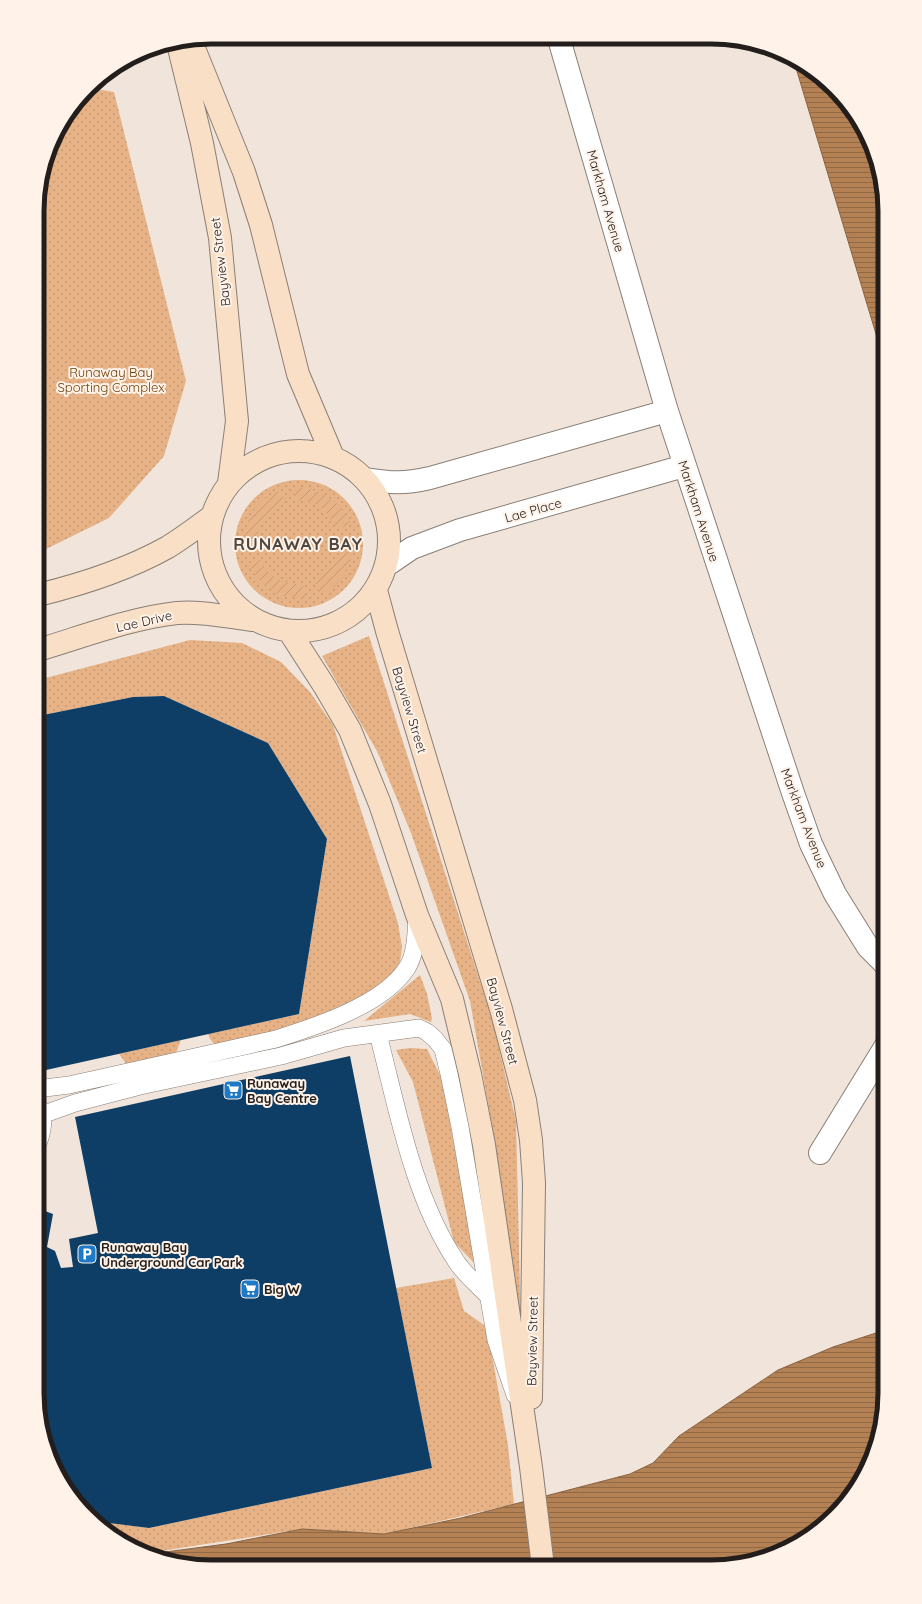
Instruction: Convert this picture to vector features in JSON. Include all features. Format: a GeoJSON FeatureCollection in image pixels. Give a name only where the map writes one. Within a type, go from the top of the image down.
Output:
{"type":"FeatureCollection","features":[{"type":"Feature","properties":{"kind":"main road"},"geometry":{"type":"LineString","coordinates":[[192,45],[244,172],[263,233],[298,374],[333,457]]}},
{"type":"Feature","properties":{"kind":"main road","name":"Bayview Street"},"geometry":{"type":"LineString","coordinates":[[179,47],[202,143],[220,238],[236,408],[235,443],[229,483]]}},
{"type":"Feature","properties":{"kind":"main road"},"geometry":{"type":"LineString","coordinates":[[288,451],[311,452],[333,457],[350,466],[365,479],[379,498],[388,519],[390,543],[387,566],[376,590],[360,609],[338,623],[314,630],[289,631],[270,628],[253,620],[230,601],[214,576],[208,547],[211,517],[218,499],[229,483],[246,467],[266,457],[288,451]]}},
{"type":"Feature","properties":{"kind":"main road"},"geometry":{"type":"LineString","coordinates":[[44,593],[94,580],[142,560],[168,547],[211,517]]}},
{"type":"Feature","properties":{"kind":"main road","name":"Bayview Street"},"geometry":{"type":"LineString","coordinates":[[376,590],[501,1009],[525,1100],[531,1140],[534,1183],[531,1467]]}},
{"type":"Feature","properties":{"kind":"main road","name":"Lae Drive"},"geometry":{"type":"LineString","coordinates":[[44,648],[143,618],[178,613],[208,614],[253,620]]}},
{"type":"Feature","properties":{"kind":"main road","name":"Bayview Street"},"geometry":{"type":"LineString","coordinates":[[289,631],[325,687],[350,730],[380,804],[417,915],[452,999],[470,1074],[484,1145],[531,1467],[542,1560]]}},
{"type":"Feature","properties":{"kind":"street","name":"Markham Avenue"},"geometry":{"type":"LineString","coordinates":[[560,44],[666,411],[793,793],[811,844],[835,894],[868,946],[878,957]]}},
{"type":"Feature","properties":{"kind":"street"},"geometry":{"type":"LineString","coordinates":[[365,479],[395,483],[412,482],[430,478],[666,411]]}},
{"type":"Feature","properties":{"kind":"street","name":"Lae Place"},"geometry":{"type":"LineString","coordinates":[[387,566],[412,548],[447,535],[684,466]]}},
{"type":"Feature","properties":{"kind":"street"},"geometry":{"type":"LineString","coordinates":[[820,1153],[878,1058]]}},
{"type":"Feature","properties":{"kind":"lane"},"geometry":{"type":"LineString","coordinates":[[44,1088],[69,1085],[276,1039],[304,1030],[349,1012],[381,994],[400,977],[408,967],[414,945],[417,915]]}},
{"type":"Feature","properties":{"kind":"lane"},"geometry":{"type":"LineString","coordinates":[[44,1110],[140,1086],[281,1056],[344,1038],[419,1028],[427,1032],[435,1039],[443,1050],[449,1074],[460,1127],[496,1340],[505,1372],[523,1418]]}},
{"type":"Feature","properties":{"kind":"lane"},"geometry":{"type":"LineString","coordinates":[[378,1034],[414,1173],[436,1226],[456,1262],[489,1297]]}},
{"type":"Feature","properties":{"kind":"green space","name":"Runaway Bay Sporting Complex"},"geometry":{"type":"Polygon","coordinates":[[[97,89],[114,92],[186,381],[164,456],[109,518],[44,550],[45,189],[53,157],[66,127],[78,109],[97,89]]]}},
{"type":"Feature","properties":{"kind":"green space"},"geometry":{"type":"Polygon","coordinates":[[[305,480],[329,487],[340,494],[349,503],[358,519],[362,531],[362,557],[356,574],[349,585],[340,594],[329,601],[312,607],[293,608],[269,601],[258,594],[249,585],[242,574],[236,557],[235,538],[242,514],[249,503],[258,494],[269,487],[286,481],[305,480]]]}},
{"type":"Feature","properties":{"kind":"green space"},"geometry":{"type":"Polygon","coordinates":[[[293,488],[307,488],[328,497],[339,505],[347,517],[350,525],[337,528],[330,516],[320,507],[309,502],[295,501],[293,488]]]}},
{"type":"Feature","properties":{"kind":"green space"},"geometry":{"type":"Polygon","coordinates":[[[281,491],[284,503],[272,511],[263,521],[258,533],[257,547],[243,549],[248,521],[252,513],[264,500],[281,491]]]}},
{"type":"Feature","properties":{"kind":"green space"},"geometry":{"type":"Polygon","coordinates":[[[353,537],[352,554],[345,572],[334,586],[319,594],[315,580],[326,573],[334,564],[339,552],[340,539],[353,537]]]}},
{"type":"Feature","properties":{"kind":"green space"},"geometry":{"type":"Polygon","coordinates":[[[261,560],[268,571],[278,579],[290,583],[303,584],[306,598],[295,598],[278,594],[264,585],[247,563],[261,560]]]}},
{"type":"Feature","properties":{"kind":"green space"},"geometry":{"type":"Polygon","coordinates":[[[369,636],[492,1019],[516,1121],[523,1418],[493,1132],[470,1001],[411,833],[378,753],[322,656],[369,636]]]}},
{"type":"Feature","properties":{"kind":"green space"},"geometry":{"type":"Polygon","coordinates":[[[190,640],[242,643],[281,662],[310,692],[333,725],[398,923],[402,947],[400,962],[391,975],[366,995],[280,1032],[216,1046],[208,1034],[299,1014],[327,839],[268,743],[164,696],[133,697],[44,715],[44,678],[190,640]]]}},
{"type":"Feature","properties":{"kind":"green space"},"geometry":{"type":"Polygon","coordinates":[[[420,975],[427,994],[432,1018],[431,1022],[410,1014],[364,1021],[420,975]]]}},
{"type":"Feature","properties":{"kind":"green space"},"geometry":{"type":"Polygon","coordinates":[[[181,1040],[174,1058],[128,1066],[119,1054],[181,1040]]]}},
{"type":"Feature","properties":{"kind":"green space"},"geometry":{"type":"Polygon","coordinates":[[[410,1048],[427,1049],[442,1079],[476,1265],[454,1242],[413,1082],[396,1050],[410,1048]]]}},
{"type":"Feature","properties":{"kind":"green space"},"geometry":{"type":"Polygon","coordinates":[[[454,1278],[464,1311],[487,1327],[508,1445],[514,1504],[384,1534],[302,1529],[158,1551],[127,1538],[105,1522],[149,1528],[432,1468],[396,1288],[454,1278]]]}},
{"type":"Feature","properties":{"kind":"shaded area"},"geometry":{"type":"Polygon","coordinates":[[[796,66],[821,85],[844,109],[856,127],[869,157],[875,178],[878,200],[878,341],[796,66]]]}},
{"type":"Feature","properties":{"kind":"shaded area"},"geometry":{"type":"Polygon","coordinates":[[[878,1332],[878,1404],[875,1426],[869,1447],[856,1477],[844,1495],[821,1519],[795,1538],[765,1551],[744,1557],[722,1560],[200,1560],[178,1557],[162,1552],[226,1544],[302,1529],[384,1534],[461,1518],[630,1474],[653,1463],[679,1436],[778,1370],[833,1347],[878,1332]]]}},
{"type":"Feature","properties":{"kind":"building"},"geometry":{"type":"Polygon","coordinates":[[[164,696],[268,743],[327,839],[299,1014],[44,1070],[44,715],[133,697],[164,696]]]}},
{"type":"Feature","properties":{"kind":"building"},"geometry":{"type":"Polygon","coordinates":[[[350,1056],[432,1468],[149,1528],[105,1522],[101,1519],[78,1495],[61,1467],[47,1426],[44,1404],[44,1201],[46,1201],[45,1211],[53,1214],[47,1247],[55,1251],[61,1268],[73,1267],[69,1239],[98,1233],[75,1117],[350,1056]]]}},
{"type":"Feature","properties":{"kind":"place","name":"Runaway Bay Centre"},"geometry":{"type":"Point","coordinates":[233,1090]}},
{"type":"Feature","properties":{"kind":"place","name":"Runaway Bay Underground Car Park"},"geometry":{"type":"Point","coordinates":[87,1254]}},
{"type":"Feature","properties":{"kind":"place","name":"Big W"},"geometry":{"type":"Point","coordinates":[250,1289]}},
{"type":"Feature","properties":{"kind":"district","name":"RUNAWAY BAY"},"geometry":{"type":"Point","coordinates":[298,543]}}]}
